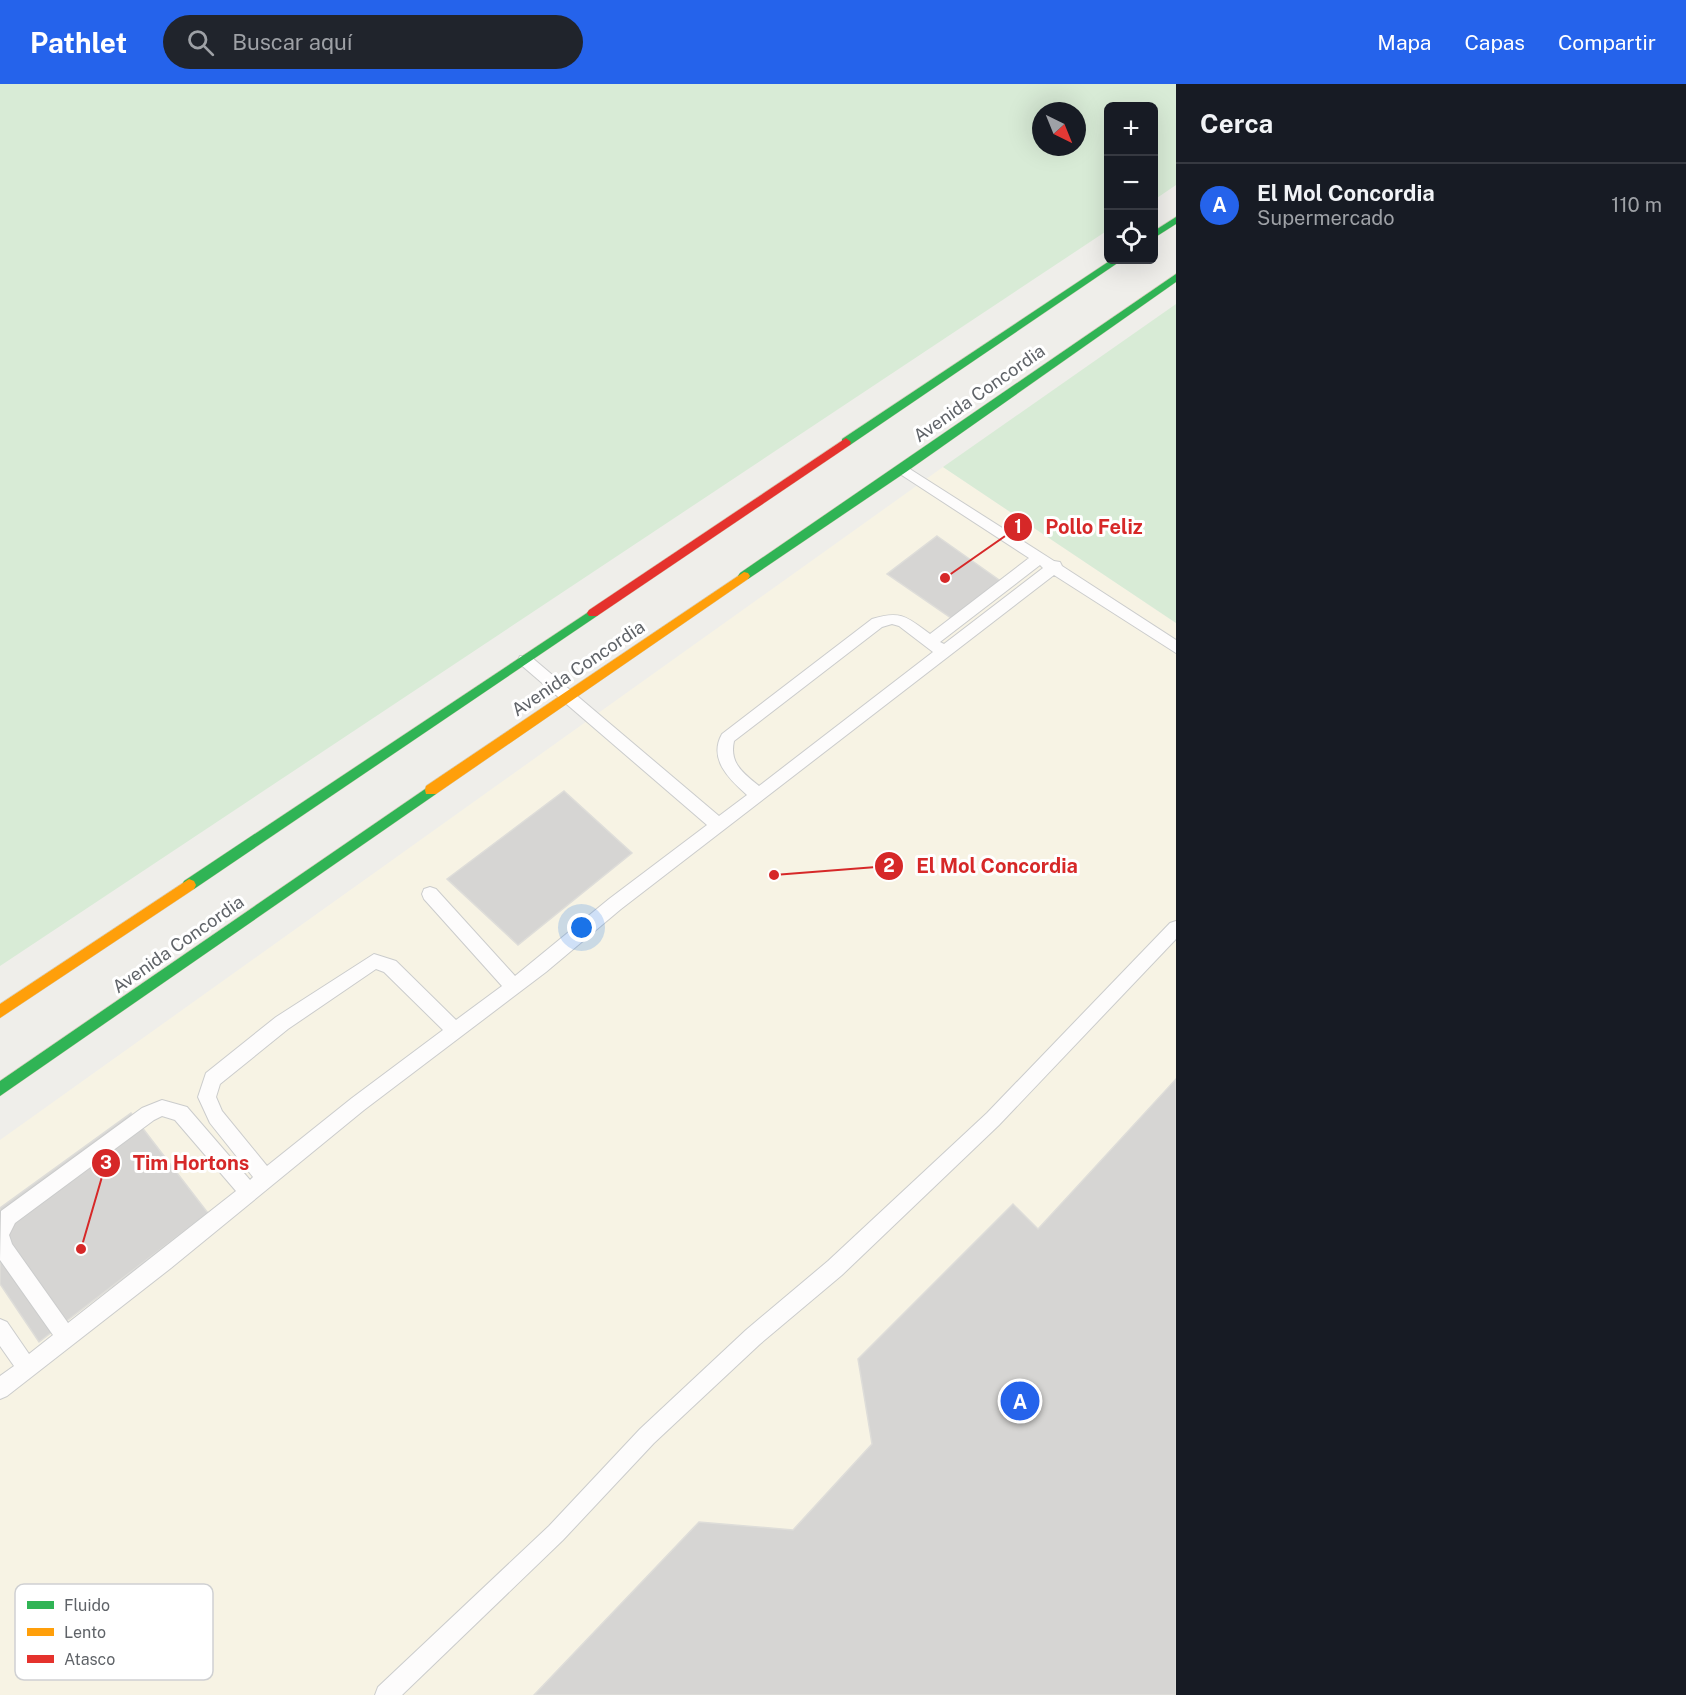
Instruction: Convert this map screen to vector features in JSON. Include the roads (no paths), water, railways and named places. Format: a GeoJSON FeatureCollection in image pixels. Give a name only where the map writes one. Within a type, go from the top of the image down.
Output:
{"type":"FeatureCollection","features":[{"type":"Feature","properties":{"kind":"main road"},"geometry":{"type":"LineString","coordinates":[[1158,232],[1176,220]]}},
{"type":"Feature","properties":{"kind":"main road","name":"Avenida Concordia"},"geometry":{"type":"LineString","coordinates":[[0,1012],[1111,264]]}},
{"type":"Feature","properties":{"kind":"main road","name":"Avenida Concordia"},"geometry":{"type":"LineString","coordinates":[[0,1089],[567,696],[902,469],[1176,277]]}},
{"type":"Feature","properties":{"kind":"lane"},"geometry":{"type":"LineString","coordinates":[[902,469],[1176,647]]}},
{"type":"Feature","properties":{"kind":"lane"},"geometry":{"type":"LineString","coordinates":[[0,1389],[358,1104],[514,987],[615,904],[759,795],[1038,559]]}},
{"type":"Feature","properties":{"kind":"lane"},"geometry":{"type":"LineString","coordinates":[[936,647],[1054,566]]}},
{"type":"Feature","properties":{"kind":"lane"},"geometry":{"type":"LineString","coordinates":[[759,795],[732,772],[725,760],[724,748],[727,738],[877,623],[892,619],[903,621],[936,647]]}},
{"type":"Feature","properties":{"kind":"lane"},"geometry":{"type":"LineString","coordinates":[[525,660],[718,825]]}},
{"type":"Feature","properties":{"kind":"lane"},"geometry":{"type":"LineString","coordinates":[[430,894],[514,987]]}},
{"type":"Feature","properties":{"kind":"lane"},"geometry":{"type":"LineString","coordinates":[[386,1695],[556,1533],[647,1436],[753,1337],[835,1268],[993,1119],[1176,928]]}},
{"type":"Feature","properties":{"kind":"lane"},"geometry":{"type":"LineString","coordinates":[[266,1179],[216,1117],[207,1097],[212,1079],[282,1023],[374,961],[390,966],[455,1030]]}},
{"type":"Feature","properties":{"kind":"lane"},"geometry":{"type":"LineString","coordinates":[[66,1337],[4,1249],[0,1234],[8,1217],[148,1114],[162,1108],[181,1113],[249,1193]]}},
{"type":"Feature","properties":{"kind":"lane"},"geometry":{"type":"LineString","coordinates":[[0,1329],[27,1368]]}},
{"type":"Feature","properties":{"kind":"place","name":"Pollo Feliz"},"geometry":{"type":"Point","coordinates":[945,578]}},
{"type":"Feature","properties":{"kind":"place","name":"El Mol Concordia"},"geometry":{"type":"Point","coordinates":[774,875]}},
{"type":"Feature","properties":{"kind":"place","name":"Tim Hortons"},"geometry":{"type":"Point","coordinates":[81,1249]}},
{"type":"Feature","properties":{"kind":"place","name":"El Mol Concordia"},"geometry":{"type":"Point","coordinates":[1020,1401]}}]}
